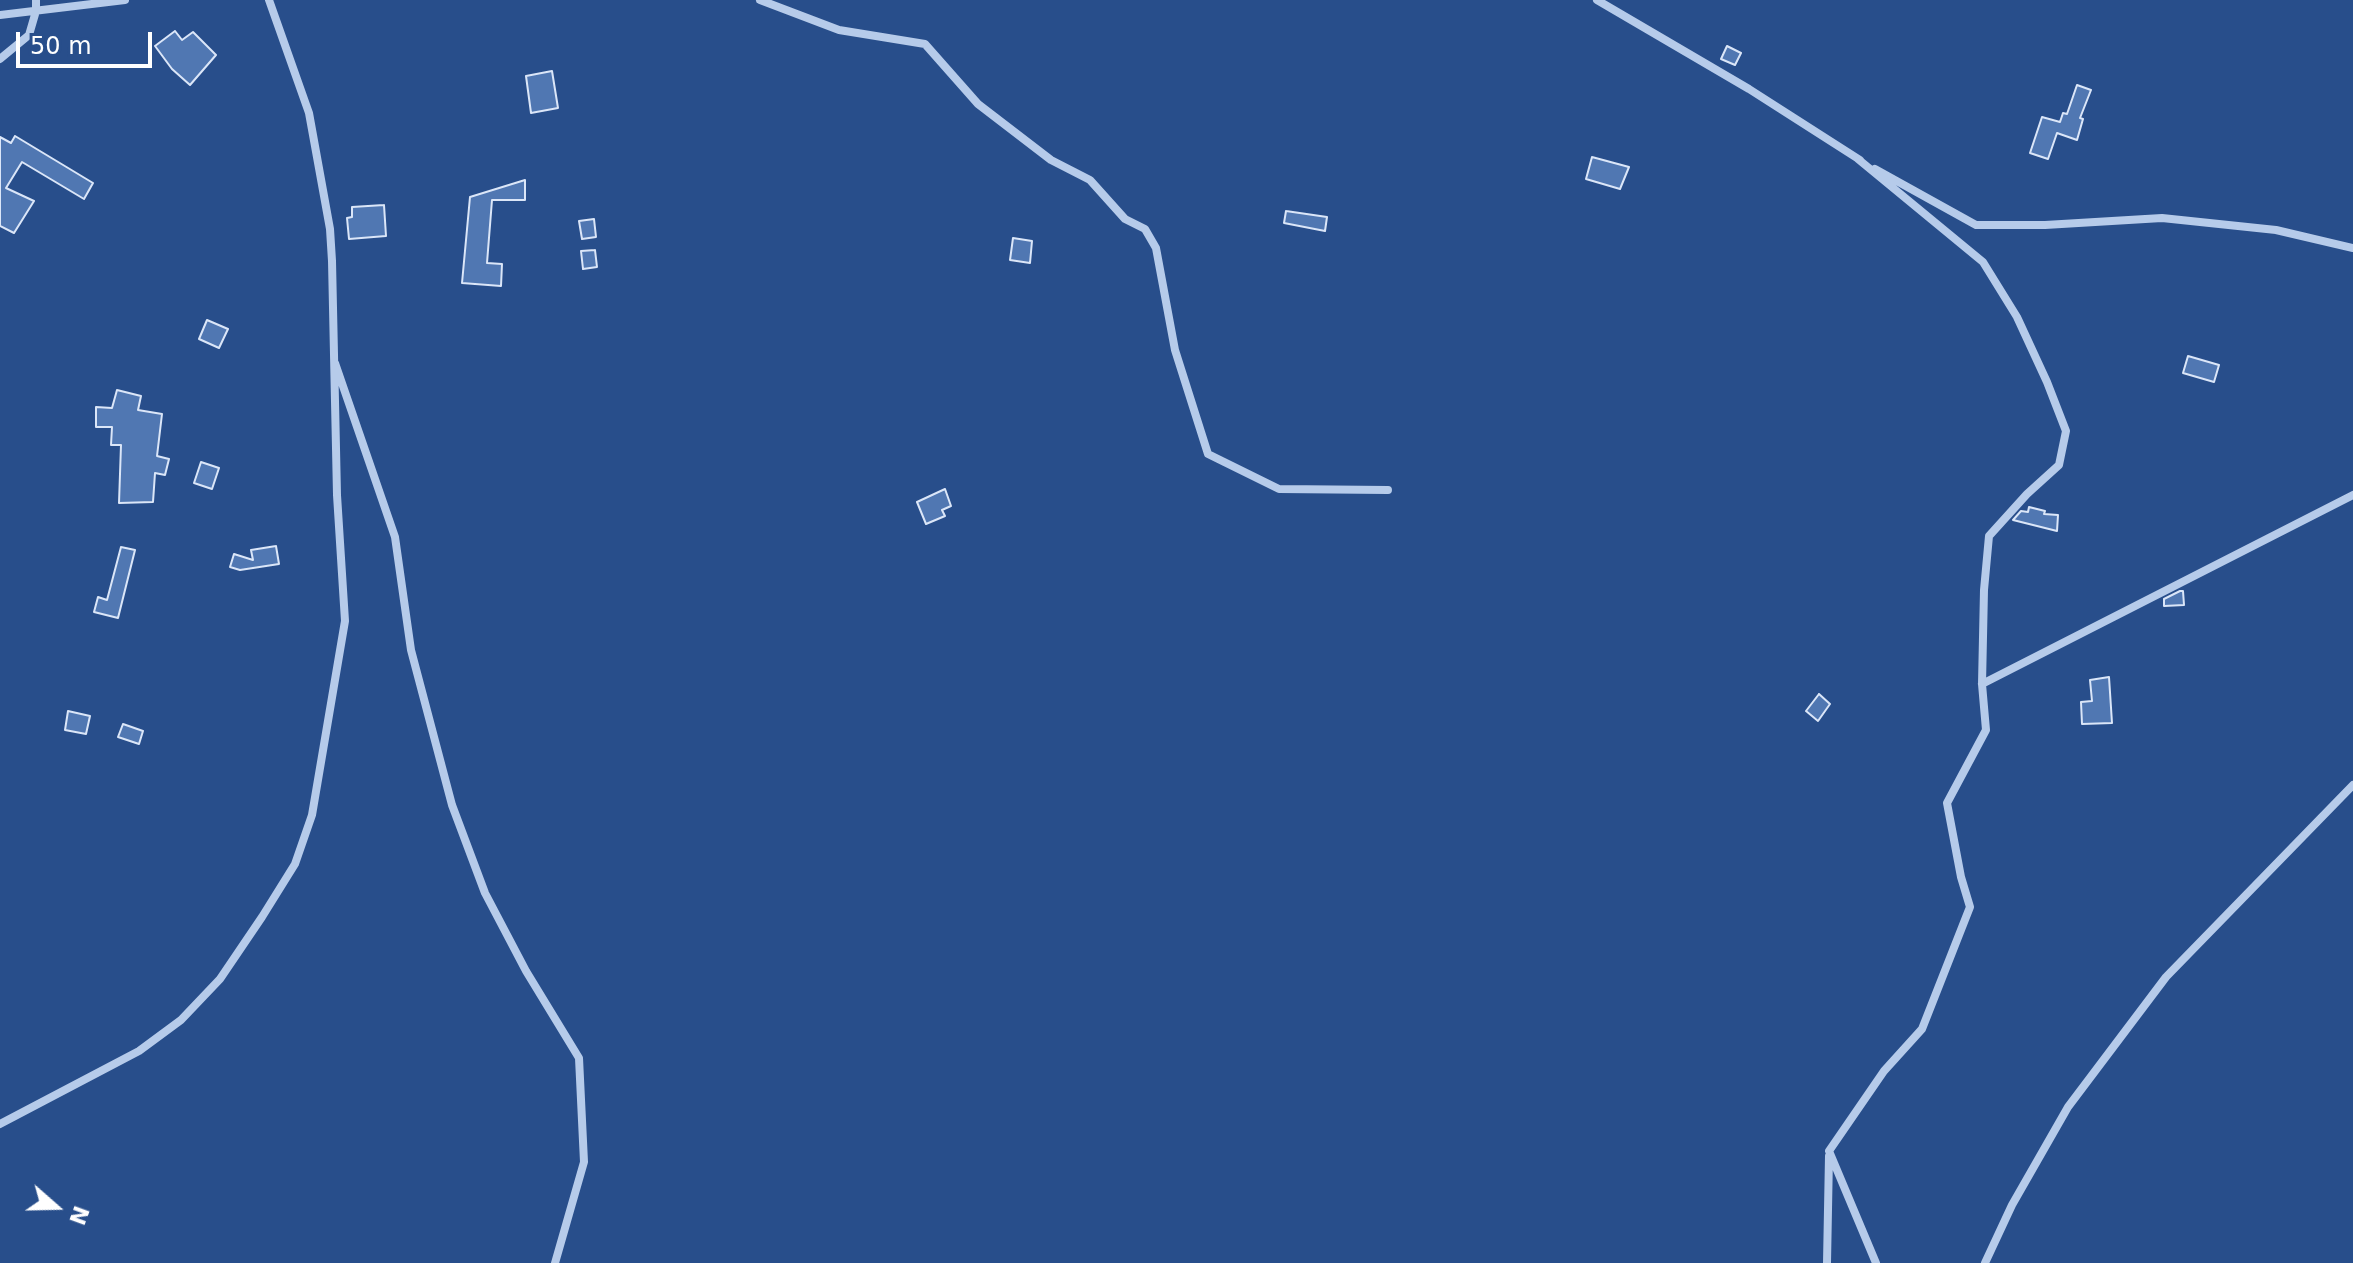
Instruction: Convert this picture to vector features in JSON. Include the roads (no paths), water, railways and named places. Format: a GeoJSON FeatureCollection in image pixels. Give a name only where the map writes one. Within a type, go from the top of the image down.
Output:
{"type":"FeatureCollection","features":[{"type":"Feature","properties":{"kind":"street"},"geometry":{"type":"LineString","coordinates":[[0,59],[29,35],[36,0]]}},
{"type":"Feature","properties":{"kind":"street"},"geometry":{"type":"LineString","coordinates":[[0,15],[125,0]]}},
{"type":"Feature","properties":{"kind":"street"},"geometry":{"type":"LineString","coordinates":[[0,1124],[139,1051],[181,1020],[220,979],[262,917],[295,864],[312,815],[345,621],[339,562],[330,229],[309,113],[269,0]]}},
{"type":"Feature","properties":{"kind":"street"},"geometry":{"type":"LineString","coordinates":[[760,0],[839,30],[925,44],[978,104],[1051,160],[1090,180],[1125,219],[1145,229],[1156,248],[1175,350],[1208,454],[1279,489],[1388,490]]}},
{"type":"Feature","properties":{"kind":"street"},"geometry":{"type":"LineString","coordinates":[[1597,0],[1749,89],[1858,159],[1976,225],[2045,225],[2162,218],[2276,230],[2353,248]]}},
{"type":"Feature","properties":{"kind":"street"},"geometry":{"type":"LineString","coordinates":[[1827,1263],[1829,1151],[1884,1071],[1922,1029],[1970,907],[1947,803],[1986,730],[1982,684],[1984,590],[1989,536],[2027,494],[2059,465],[2066,431],[2017,317],[1983,262],[1858,159]]}},
{"type":"Feature","properties":{"kind":"street"},"geometry":{"type":"LineString","coordinates":[[332,354],[395,537],[411,650],[452,805],[485,893],[526,971],[579,1058],[584,1162],[555,1263]]}},
{"type":"Feature","properties":{"kind":"street"},"geometry":{"type":"LineString","coordinates":[[1982,684],[2353,495]]}},
{"type":"Feature","properties":{"kind":"street"},"geometry":{"type":"LineString","coordinates":[[1985,1263],[2012,1205],[2068,1107],[2166,977],[2353,785]]}},
{"type":"Feature","properties":{"kind":"street"},"geometry":{"type":"LineString","coordinates":[[1829,1151],[1876,1263]]}}]}
